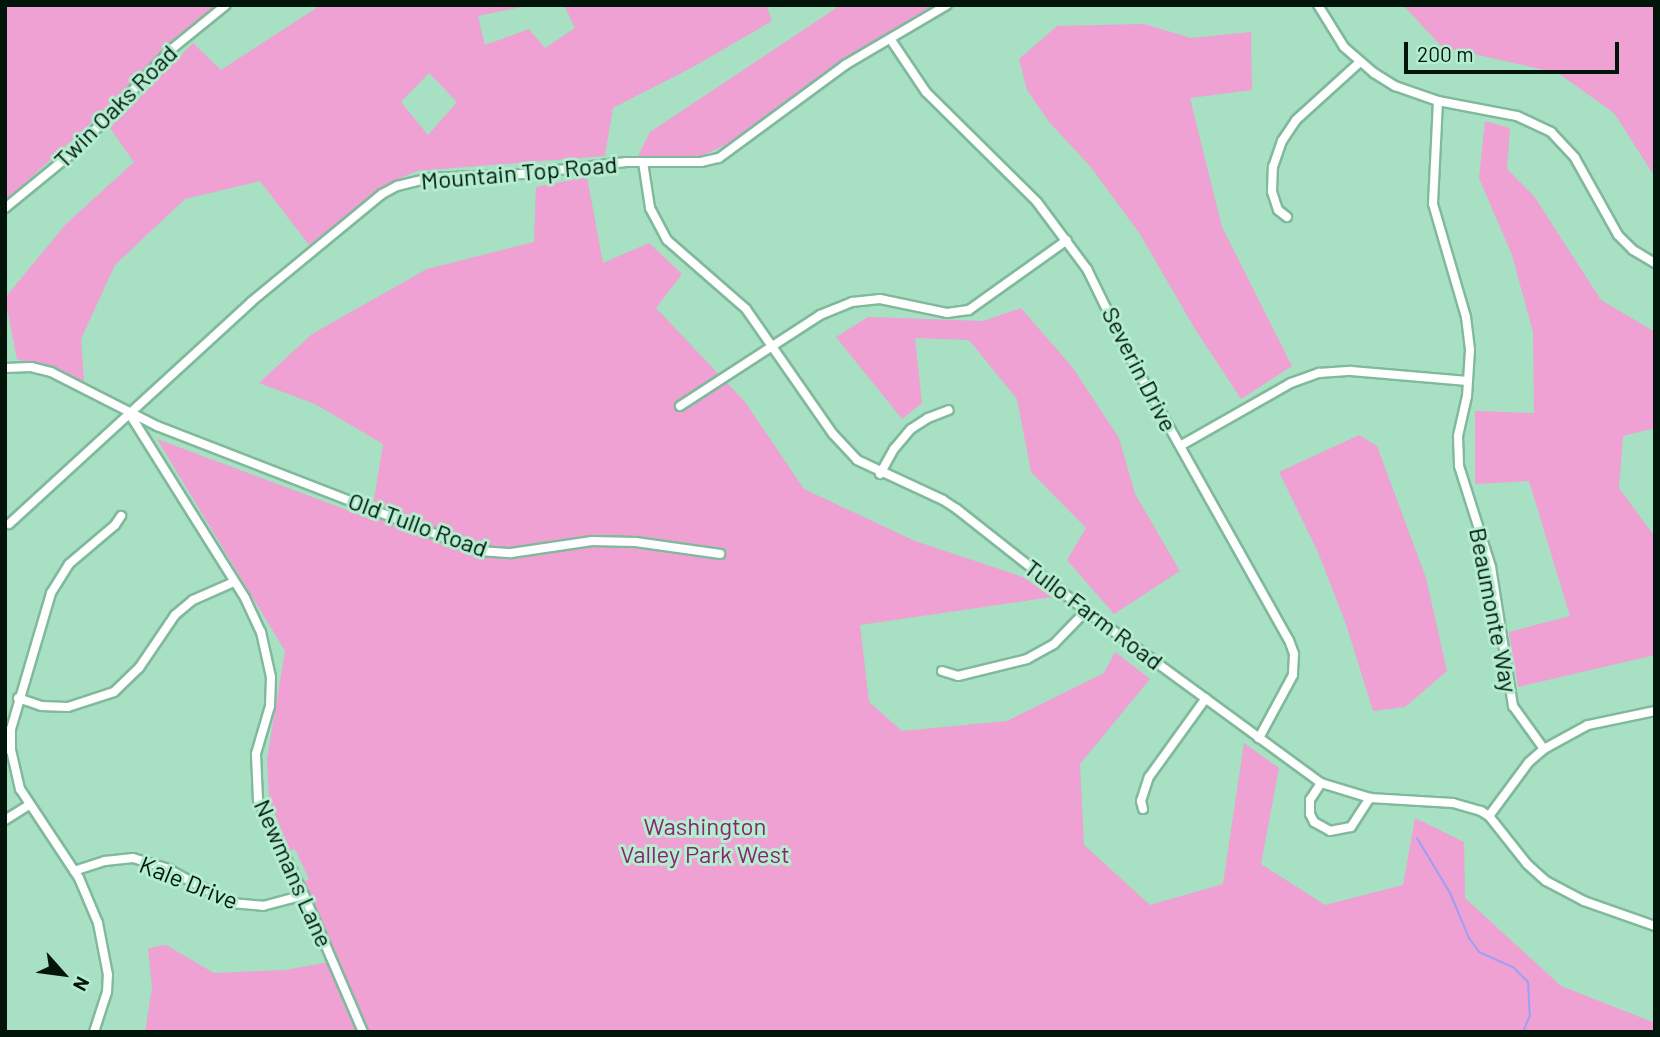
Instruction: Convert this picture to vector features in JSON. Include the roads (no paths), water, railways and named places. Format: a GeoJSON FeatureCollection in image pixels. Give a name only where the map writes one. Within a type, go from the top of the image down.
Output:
{"type":"FeatureCollection","features":[{"type":"Feature","properties":{"kind":"street","name":"Twin Oaks Road"},"geometry":{"type":"LineString","coordinates":[[5,208],[76,149],[173,48],[226,5]]}},
{"type":"Feature","properties":{"kind":"street","name":"Mountain Top Road"},"geometry":{"type":"LineString","coordinates":[[9,524],[251,302],[367,205],[397,186],[429,178],[524,174],[643,162],[701,162],[719,158],[845,65],[947,5]]}},
{"type":"Feature","properties":{"kind":"street"},"geometry":{"type":"LineString","coordinates":[[1318,5],[1331,29],[1360,62],[1395,86],[1437,101],[1517,116],[1551,132],[1575,158],[1618,235],[1633,250],[1655,263]]}},
{"type":"Feature","properties":{"kind":"street","name":"Severin Drive"},"geometry":{"type":"LineString","coordinates":[[891,40],[926,92],[1037,202],[1067,240],[1100,292],[1131,359],[1289,639],[1294,654],[1289,687],[1259,738]]}},
{"type":"Feature","properties":{"kind":"street"},"geometry":{"type":"LineString","coordinates":[[1287,218],[1278,210],[1272,192],[1273,167],[1282,141],[1296,120],[1360,62]]}},
{"type":"Feature","properties":{"kind":"street","name":"Beaumonte Way"},"geometry":{"type":"LineString","coordinates":[[1437,101],[1433,204],[1466,317],[1470,350],[1468,381],[1458,436],[1459,467],[1491,567],[1513,706],[1544,749]]}},
{"type":"Feature","properties":{"kind":"street","name":"Tullo Farm Road"},"geometry":{"type":"LineString","coordinates":[[643,162],[650,208],[667,240],[684,258],[728,291],[746,309],[847,451],[866,467],[943,500],[1086,611],[1321,783],[1370,798],[1453,803],[1489,816]]}},
{"type":"Feature","properties":{"kind":"street"},"geometry":{"type":"LineString","coordinates":[[680,407],[820,315],[852,302],[892,300],[947,313],[970,310],[1067,240]]}},
{"type":"Feature","properties":{"kind":"street","name":"Old Tullo Road"},"geometry":{"type":"LineString","coordinates":[[5,368],[31,367],[51,372],[129,413],[481,551],[511,553],[592,541],[636,542],[720,554]]}},
{"type":"Feature","properties":{"kind":"street"},"geometry":{"type":"LineString","coordinates":[[1180,446],[1291,383],[1319,373],[1351,371],[1468,381]]}},
{"type":"Feature","properties":{"kind":"street"},"geometry":{"type":"LineString","coordinates":[[880,474],[894,449],[911,429],[928,418],[949,410]]}},
{"type":"Feature","properties":{"kind":"street","name":"Newmans Lane"},"geometry":{"type":"LineString","coordinates":[[129,413],[256,618],[268,657],[270,706],[256,754],[258,800],[304,895],[363,1032]]}},
{"type":"Feature","properties":{"kind":"street"},"geometry":{"type":"LineString","coordinates":[[94,1032],[103,1011],[108,975],[98,923],[74,871],[29,805],[17,781],[11,751],[11,729],[51,593],[61,574],[78,555],[115,525],[121,516]]}},
{"type":"Feature","properties":{"kind":"street"},"geometry":{"type":"LineString","coordinates":[[18,698],[41,706],[68,707],[114,692],[139,668],[159,636],[183,608],[234,582]]}},
{"type":"Feature","properties":{"kind":"street"},"geometry":{"type":"LineString","coordinates":[[942,671],[958,676],[1027,659],[1054,644],[1086,611]]}},
{"type":"Feature","properties":{"kind":"street"},"geometry":{"type":"LineString","coordinates":[[1143,809],[1141,801],[1149,777],[1206,698]]}},
{"type":"Feature","properties":{"kind":"street"},"geometry":{"type":"LineString","coordinates":[[1655,711],[1588,725],[1544,749],[1529,762],[1489,816],[1527,864],[1546,881],[1584,901],[1655,926]]}},
{"type":"Feature","properties":{"kind":"street"},"geometry":{"type":"LineString","coordinates":[[1321,783],[1310,800],[1310,814],[1314,822],[1330,831],[1351,827],[1370,798]]}},
{"type":"Feature","properties":{"kind":"street"},"geometry":{"type":"LineString","coordinates":[[5,820],[29,805]]}},
{"type":"Feature","properties":{"kind":"street","name":"Kale Drive"},"geometry":{"type":"LineString","coordinates":[[74,871],[105,861],[133,858],[168,869],[231,903],[263,906],[304,895]]}},
{"type":"Feature","properties":{"kind":"waterway"},"geometry":{"type":"LineString","coordinates":[[1417,838],[1450,893],[1469,938],[1479,952],[1513,967],[1528,982],[1530,1015],[1523,1032]]}},
{"type":"Feature","properties":{"kind":"park label","name":"Washington Valley Park West"},"geometry":{"type":"Point","coordinates":[705,840]}}]}
